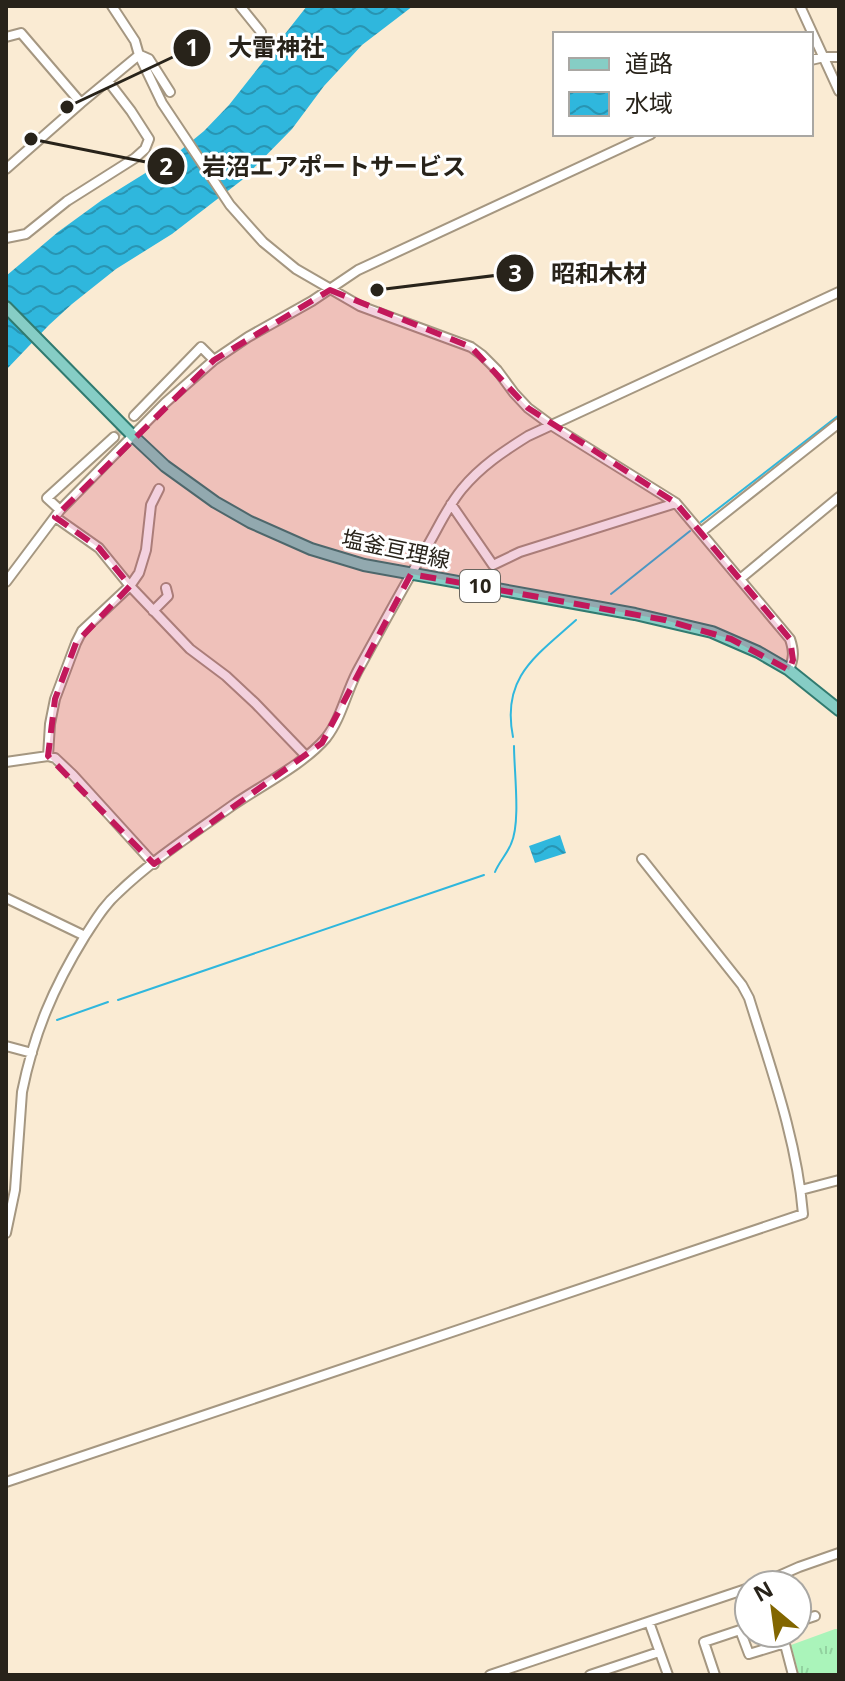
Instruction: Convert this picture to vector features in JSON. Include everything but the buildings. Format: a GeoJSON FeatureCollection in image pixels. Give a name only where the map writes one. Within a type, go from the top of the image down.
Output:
{"type":"FeatureCollection","features":[{"type":"Feature","properties":{"kind":"main road","name":"塩釜亘理線"},"geometry":{"type":"LineString","coordinates":[[6,307],[165,466],[250,522],[286,539],[364,565],[605,609],[693,627],[731,639],[789,670],[839,710]]}},
{"type":"Feature","properties":{"kind":"street"},"geometry":{"type":"LineString","coordinates":[[112,6],[135,41],[158,95],[183,135],[230,205],[263,242],[330,290],[360,306],[471,347],[497,370],[528,408],[676,503],[790,639],[794,650],[789,670]]}},
{"type":"Feature","properties":{"kind":"street"},"geometry":{"type":"LineString","coordinates":[[240,6],[261,32]]}},
{"type":"Feature","properties":{"kind":"street"},"geometry":{"type":"LineString","coordinates":[[800,6],[812,32]]}},
{"type":"Feature","properties":{"kind":"street"},"geometry":{"type":"LineString","coordinates":[[6,37],[21,33],[81,103]]}},
{"type":"Feature","properties":{"kind":"street"},"geometry":{"type":"LineString","coordinates":[[813,34],[839,91]]}},
{"type":"Feature","properties":{"kind":"street"},"geometry":{"type":"LineString","coordinates":[[6,169],[139,55]]}},
{"type":"Feature","properties":{"kind":"street"},"geometry":{"type":"LineString","coordinates":[[139,55],[149,59],[170,92]]}},
{"type":"Feature","properties":{"kind":"street"},"geometry":{"type":"LineString","coordinates":[[813,60],[839,57]]}},
{"type":"Feature","properties":{"kind":"street"},"geometry":{"type":"LineString","coordinates":[[6,238],[26,234],[67,201],[145,149],[149,139],[108,81]]}},
{"type":"Feature","properties":{"kind":"street"},"geometry":{"type":"LineString","coordinates":[[6,582],[57,513],[165,403],[214,360],[358,270],[647,136]]}},
{"type":"Feature","properties":{"kind":"street"},"geometry":{"type":"LineString","coordinates":[[6,1233],[15,1191],[22,1092],[32,1053],[51,998],[85,936],[118,893],[202,827],[306,756],[332,730],[355,676],[462,489],[488,463],[551,425],[839,292]]}},
{"type":"Feature","properties":{"kind":"street"},"geometry":{"type":"LineString","coordinates":[[134,416],[201,347],[214,360]]}},
{"type":"Feature","properties":{"kind":"street"},"geometry":{"type":"LineString","coordinates":[[701,532],[839,423]]}},
{"type":"Feature","properties":{"kind":"street"},"geometry":{"type":"LineString","coordinates":[[114,437],[47,498],[57,513],[99,548],[130,586],[190,649],[226,676],[306,756]]}},
{"type":"Feature","properties":{"kind":"street"},"geometry":{"type":"LineString","coordinates":[[48,756],[55,699],[76,643],[82,631],[130,586],[139,573],[151,505],[159,489]]}},
{"type":"Feature","properties":{"kind":"street"},"geometry":{"type":"LineString","coordinates":[[740,579],[839,497]]}},
{"type":"Feature","properties":{"kind":"street"},"geometry":{"type":"LineString","coordinates":[[451,504],[493,565],[520,552],[676,503]]}},
{"type":"Feature","properties":{"kind":"street"},"geometry":{"type":"LineString","coordinates":[[153,611],[168,596],[166,588]]}},
{"type":"Feature","properties":{"kind":"street"},"geometry":{"type":"LineString","coordinates":[[6,762],[48,756],[55,758],[154,864]]}},
{"type":"Feature","properties":{"kind":"street"},"geometry":{"type":"LineString","coordinates":[[6,1482],[803,1214],[787,1123],[749,998],[642,859]]}},
{"type":"Feature","properties":{"kind":"street"},"geometry":{"type":"LineString","coordinates":[[6,898],[85,936]]}},
{"type":"Feature","properties":{"kind":"street"},"geometry":{"type":"LineString","coordinates":[[6,1046],[32,1053]]}},
{"type":"Feature","properties":{"kind":"street"},"geometry":{"type":"LineString","coordinates":[[801,1190],[839,1180]]}},
{"type":"Feature","properties":{"kind":"street"},"geometry":{"type":"LineString","coordinates":[[795,1569],[839,1553]]}},
{"type":"Feature","properties":{"kind":"street"},"geometry":{"type":"LineString","coordinates":[[490,1675],[733,1593]]}},
{"type":"Feature","properties":{"kind":"street"},"geometry":{"type":"LineString","coordinates":[[649,1622],[668,1675]]}},
{"type":"Feature","properties":{"kind":"street"},"geometry":{"type":"LineString","coordinates":[[715,1675],[704,1642],[733,1632]]}},
{"type":"Feature","properties":{"kind":"street"},"geometry":{"type":"LineString","coordinates":[[747,1649],[749,1654],[765,1649]]}},
{"type":"Feature","properties":{"kind":"street"},"geometry":{"type":"LineString","coordinates":[[786,1649],[793,1675]]}},
{"type":"Feature","properties":{"kind":"street"},"geometry":{"type":"LineString","coordinates":[[590,1675],[659,1652]]}},
{"type":"Feature","properties":{"kind":"street"},"geometry":{"type":"LineString","coordinates":[[620,1665],[624,1675]]}},
{"type":"Feature","properties":{"kind":"highlighted area"},"geometry":{"type":"Polygon","coordinates":[[[330,290],[471,347],[528,408],[676,503],[790,639],[793,660],[789,670],[731,639],[665,620],[411,574],[322,743],[154,864],[48,756],[55,699],[76,643],[130,586],[99,548],[55,517],[214,360],[330,290]]]}},
{"type":"Feature","properties":{"kind":"green space"},"geometry":{"type":"Polygon","coordinates":[[[839,1629],[839,1675],[799,1675],[792,1649],[813,1649],[813,1637],[839,1629]]]}},
{"type":"Feature","properties":{"kind":"water"},"geometry":{"type":"Polygon","coordinates":[[[307,6],[413,6],[362,45],[324,86],[292,129],[242,180],[72,304],[6,370],[6,276],[58,232],[102,200],[176,154],[204,131],[229,105],[307,6]]]}},
{"type":"Feature","properties":{"kind":"water"},"geometry":{"type":"Polygon","coordinates":[[[560,835],[566,853],[535,863],[529,846],[560,835]]]}},
{"type":"Feature","properties":{"kind":"waterway"},"geometry":{"type":"LineString","coordinates":[[701,522],[839,415]]}},
{"type":"Feature","properties":{"kind":"waterway"},"geometry":{"type":"LineString","coordinates":[[611,594],[690,531]]}},
{"type":"Feature","properties":{"kind":"waterway"},"geometry":{"type":"LineString","coordinates":[[513,737],[512,698],[517,683],[535,657],[576,620]]}},
{"type":"Feature","properties":{"kind":"waterway"},"geometry":{"type":"LineString","coordinates":[[495,872],[514,835],[514,746]]}},
{"type":"Feature","properties":{"kind":"waterway"},"geometry":{"type":"LineString","coordinates":[[118,1000],[484,875]]}},
{"type":"Feature","properties":{"kind":"waterway"},"geometry":{"type":"LineString","coordinates":[[57,1020],[108,1002]]}},
{"type":"Feature","properties":{"kind":"tunnel"},"geometry":{"type":"LineString","coordinates":[[114,437],[134,416]]}},
{"type":"Feature","properties":{"kind":"place","name":"大雷神社"},"geometry":{"type":"Point","coordinates":[67,107]}},
{"type":"Feature","properties":{"kind":"place","name":"岩沼エアポートサービス"},"geometry":{"type":"Point","coordinates":[31,139]}},
{"type":"Feature","properties":{"kind":"place","name":"昭和木材"},"geometry":{"type":"Point","coordinates":[377,290]}}]}
